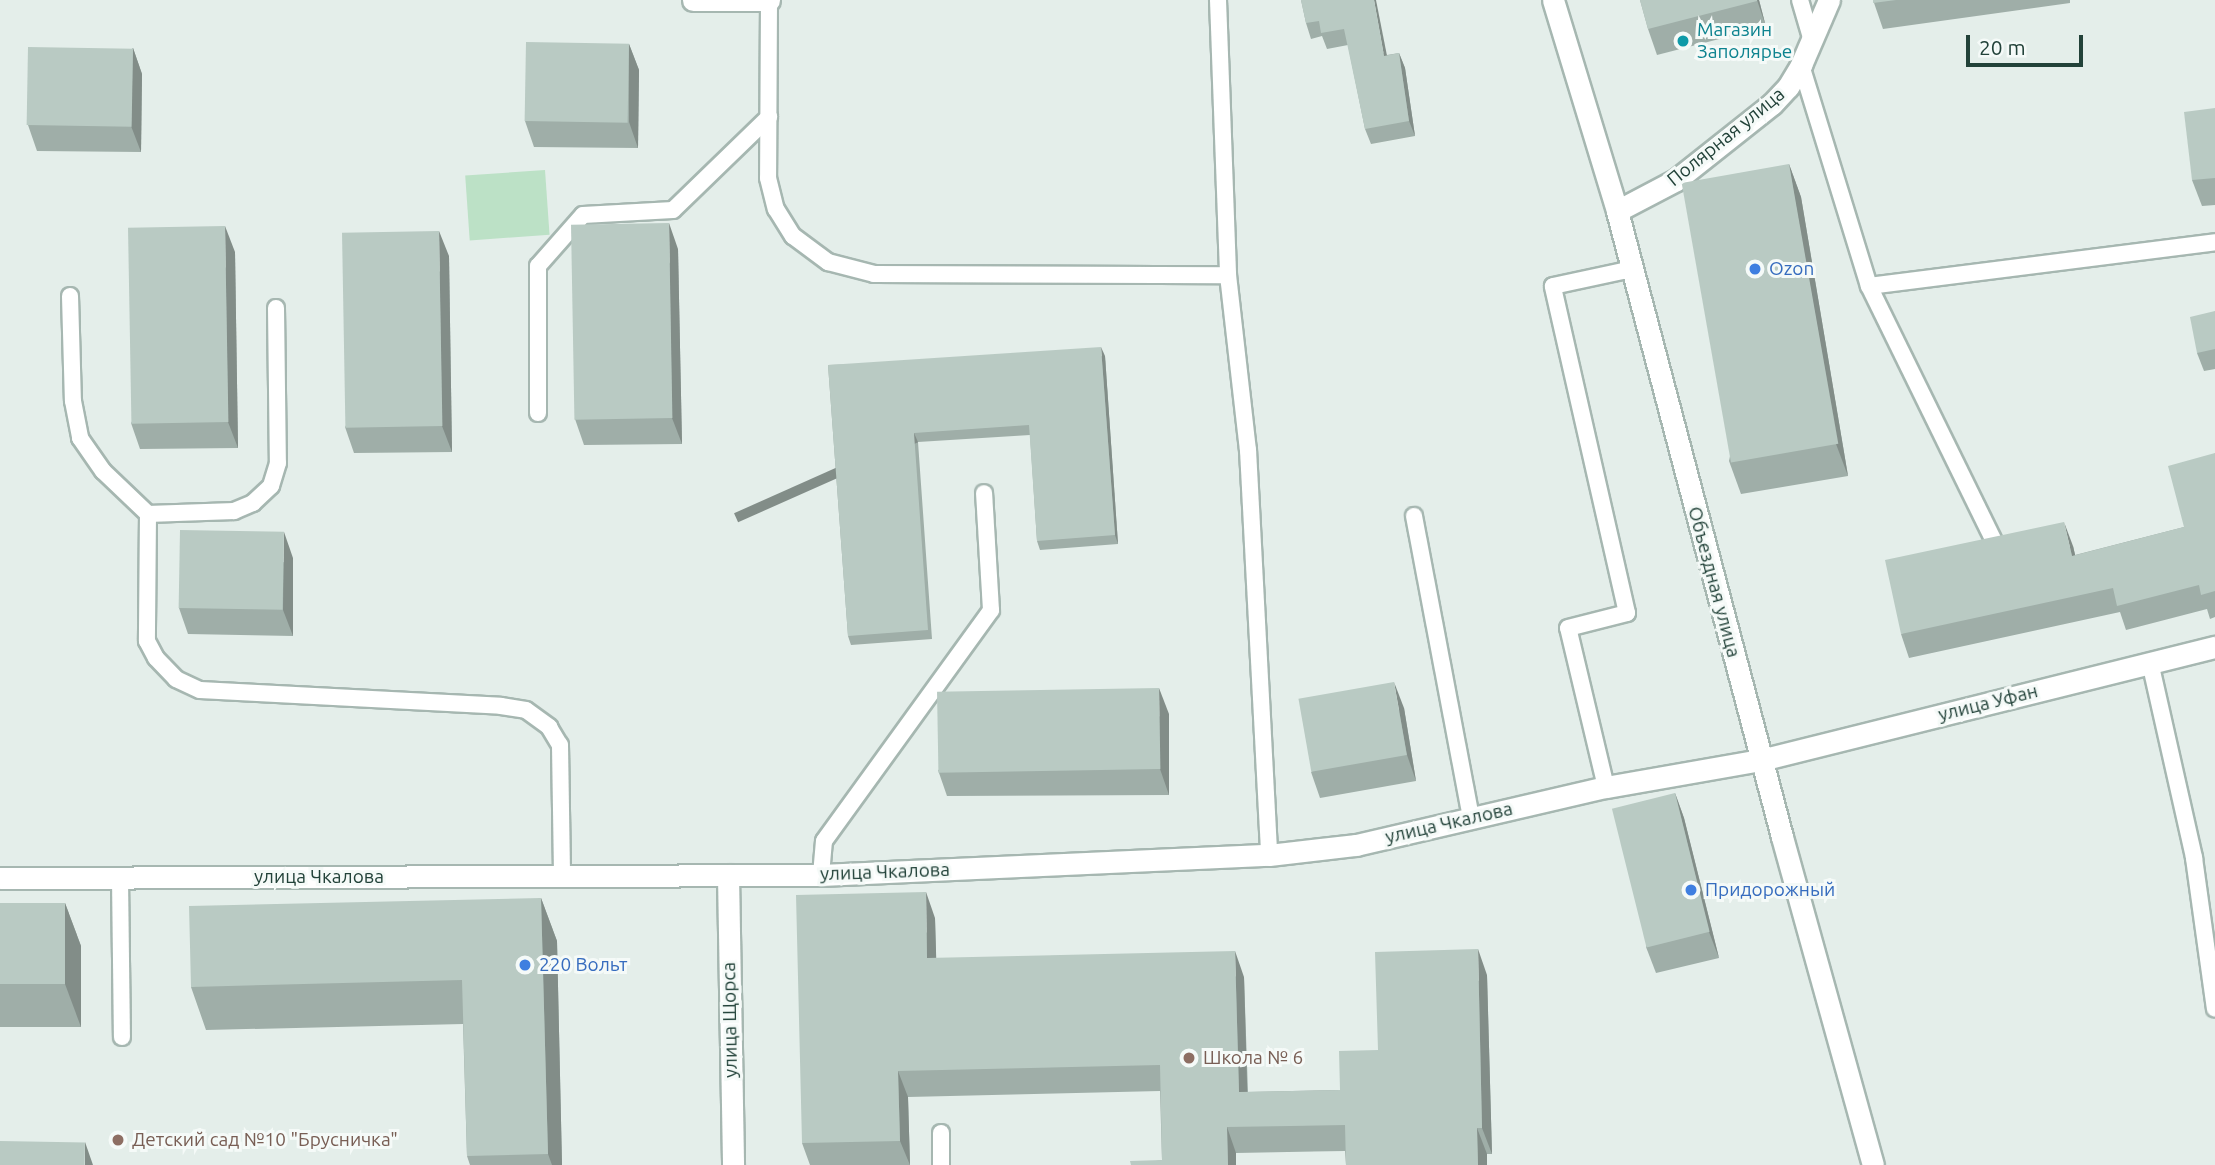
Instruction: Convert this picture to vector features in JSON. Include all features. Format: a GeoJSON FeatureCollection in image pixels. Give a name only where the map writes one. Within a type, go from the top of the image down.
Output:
{"type":"FeatureCollection","features":[{"type":"Feature","properties":{"kind":"street"},"geometry":{"type":"LineString","coordinates":[[693,0],[769,0]]}},
{"type":"Feature","properties":{"kind":"street","name":"Объездная улица"},"geometry":{"type":"LineString","coordinates":[[1553,0],[1617,211],[1761,760],[1873,1165]]}},
{"type":"Feature","properties":{"kind":"street","name":"Полярная улица"},"geometry":{"type":"LineString","coordinates":[[1617,211],[1656,193],[1772,104],[1788,87],[1801,65],[1829,0]]}},
{"type":"Feature","properties":{"kind":"street","name":"улица Уфан"},"geometry":{"type":"LineString","coordinates":[[1761,760],[2215,647]]}},
{"type":"Feature","properties":{"kind":"street","name":"улица Чкалова"},"geometry":{"type":"LineString","coordinates":[[0,878],[821,875],[1269,855],[1356,845],[1606,787],[1761,760]]}},
{"type":"Feature","properties":{"kind":"street","name":"улица Щорса"},"geometry":{"type":"LineString","coordinates":[[728,875],[733,1165]]}},
{"type":"Feature","properties":{"kind":"lane"},"geometry":{"type":"LineString","coordinates":[[769,0],[768,178],[776,209],[793,236],[828,262],[874,274],[1227,275]]}},
{"type":"Feature","properties":{"kind":"lane"},"geometry":{"type":"LineString","coordinates":[[1218,0],[1227,275],[1248,450],[1269,855]]}},
{"type":"Feature","properties":{"kind":"lane"},"geometry":{"type":"LineString","coordinates":[[1800,0],[1812,41]]}},
{"type":"Feature","properties":{"kind":"lane"},"geometry":{"type":"LineString","coordinates":[[1801,65],[1869,286],[1996,545]]}},
{"type":"Feature","properties":{"kind":"lane"},"geometry":{"type":"LineString","coordinates":[[538,413],[538,266],[583,215],[673,210],[769,117]]}},
{"type":"Feature","properties":{"kind":"lane"},"geometry":{"type":"LineString","coordinates":[[1869,286],[2215,242]]}},
{"type":"Feature","properties":{"kind":"lane"},"geometry":{"type":"LineString","coordinates":[[1606,787],[1568,628],[1627,613],[1553,286],[1632,269]]}},
{"type":"Feature","properties":{"kind":"lane"},"geometry":{"type":"LineString","coordinates":[[70,296],[73,401],[80,438],[103,471],[149,514],[234,511],[253,503],[271,486],[278,463],[276,308]]}},
{"type":"Feature","properties":{"kind":"lane"},"geometry":{"type":"LineString","coordinates":[[821,875],[824,841],[991,610],[984,493]]}},
{"type":"Feature","properties":{"kind":"lane"},"geometry":{"type":"LineString","coordinates":[[149,514],[147,641],[156,658],[176,679],[200,690],[501,706],[526,710],[550,727],[560,745],[562,876]]}},
{"type":"Feature","properties":{"kind":"lane"},"geometry":{"type":"LineString","coordinates":[[1414,516],[1471,818]]}},
{"type":"Feature","properties":{"kind":"lane"},"geometry":{"type":"LineString","coordinates":[[2150,662],[2194,858],[2215,1009]]}},
{"type":"Feature","properties":{"kind":"lane"},"geometry":{"type":"LineString","coordinates":[[120,878],[122,1037]]}},
{"type":"Feature","properties":{"kind":"lane"},"geometry":{"type":"LineString","coordinates":[[941,1133],[941,1165]]}},
{"type":"Feature","properties":{"kind":"green space"},"geometry":{"type":"Polygon","coordinates":[[[545,170],[550,235],[470,240],[465,176],[545,170]]]}},
{"type":"Feature","properties":{"kind":"building"},"geometry":{"type":"Polygon","coordinates":[[[1301,0],[1374,0],[1384,56],[1399,53],[1409,121],[1365,129],[1344,29],[1321,33],[1319,21],[1306,23],[1301,0]]]}},
{"type":"Feature","properties":{"kind":"building"},"geometry":{"type":"Polygon","coordinates":[[[1640,0],[1757,0],[1757,1],[1648,29],[1640,0]]]}},
{"type":"Feature","properties":{"kind":"building"},"geometry":{"type":"Polygon","coordinates":[[[1873,0],[1896,0],[1873,3],[1873,0]]]}},
{"type":"Feature","properties":{"kind":"building"},"geometry":{"type":"Polygon","coordinates":[[[526,42],[629,44],[628,123],[525,121],[526,42]]]}},
{"type":"Feature","properties":{"kind":"building"},"geometry":{"type":"Polygon","coordinates":[[[28,47],[133,49],[132,127],[27,125],[28,47]]]}},
{"type":"Feature","properties":{"kind":"building"},"geometry":{"type":"Polygon","coordinates":[[[2215,108],[2215,178],[2192,180],[2184,112],[2215,108]]]}},
{"type":"Feature","properties":{"kind":"building"},"geometry":{"type":"Polygon","coordinates":[[[1789,164],[1838,444],[1731,463],[1682,183],[1789,164]]]}},
{"type":"Feature","properties":{"kind":"building"},"geometry":{"type":"Polygon","coordinates":[[[669,223],[672,418],[574,420],[571,225],[669,223]]]}},
{"type":"Feature","properties":{"kind":"building"},"geometry":{"type":"Polygon","coordinates":[[[225,226],[228,422],[131,424],[128,228],[225,226]]]}},
{"type":"Feature","properties":{"kind":"building"},"geometry":{"type":"Polygon","coordinates":[[[439,231],[442,426],[345,428],[342,233],[439,231]]]}},
{"type":"Feature","properties":{"kind":"building"},"geometry":{"type":"Polygon","coordinates":[[[2215,311],[2215,349],[2197,353],[2190,317],[2215,311]]]}},
{"type":"Feature","properties":{"kind":"building"},"geometry":{"type":"Polygon","coordinates":[[[1101,347],[1115,535],[1037,541],[1029,425],[914,433],[928,630],[848,636],[828,365],[1101,347]]]}},
{"type":"Feature","properties":{"kind":"building"},"geometry":{"type":"Polygon","coordinates":[[[2215,453],[2215,591],[2201,595],[2199,585],[2117,606],[2113,588],[1901,634],[1885,560],[2064,522],[2072,556],[2184,527],[2168,466],[2215,453]]]}},
{"type":"Feature","properties":{"kind":"building"},"geometry":{"type":"Polygon","coordinates":[[[180,530],[284,532],[283,610],[179,608],[180,530]]]}},
{"type":"Feature","properties":{"kind":"building"},"geometry":{"type":"Polygon","coordinates":[[[1394,682],[1407,755],[1311,772],[1298,699],[1394,682]]]}},
{"type":"Feature","properties":{"kind":"building"},"geometry":{"type":"Polygon","coordinates":[[[1159,688],[1160,769],[938,773],[937,692],[1159,688]]]}},
{"type":"Feature","properties":{"kind":"building"},"geometry":{"type":"Polygon","coordinates":[[[1675,793],[1710,932],[1647,947],[1612,809],[1675,793]]]}},
{"type":"Feature","properties":{"kind":"building"},"geometry":{"type":"Polygon","coordinates":[[[926,892],[927,958],[1235,951],[1239,1092],[1340,1090],[1339,1051],[1378,1050],[1375,952],[1478,949],[1482,1128],[1477,1128],[1478,1165],[1346,1165],[1345,1125],[1227,1127],[1228,1165],[1131,1165],[1130,1161],[1162,1160],[1160,1065],[898,1071],[900,1141],[802,1143],[796,895],[926,892]]]}},
{"type":"Feature","properties":{"kind":"building"},"geometry":{"type":"Polygon","coordinates":[[[541,898],[548,1154],[467,1156],[462,980],[191,987],[189,906],[541,898]]]}},
{"type":"Feature","properties":{"kind":"building"},"geometry":{"type":"Polygon","coordinates":[[[0,903],[65,903],[65,984],[0,984],[0,903]]]}},
{"type":"Feature","properties":{"kind":"building"},"geometry":{"type":"Polygon","coordinates":[[[0,1141],[85,1142],[85,1165],[0,1165],[0,1141]]]}},
{"type":"Feature","properties":{"kind":"place","name":"Магазин Заполярье"},"geometry":{"type":"Point","coordinates":[1683,41]}},
{"type":"Feature","properties":{"kind":"place","name":"Ozon"},"geometry":{"type":"Point","coordinates":[1755,269]}},
{"type":"Feature","properties":{"kind":"place","name":"Придорожный"},"geometry":{"type":"Point","coordinates":[1691,890]}},
{"type":"Feature","properties":{"kind":"place","name":"220 Вольт"},"geometry":{"type":"Point","coordinates":[525,965]}},
{"type":"Feature","properties":{"kind":"place","name":"Школа № 6"},"geometry":{"type":"Point","coordinates":[1189,1058]}},
{"type":"Feature","properties":{"kind":"place","name":"Детский сад №10 \"Брусничка\""},"geometry":{"type":"Point","coordinates":[118,1140]}}]}
